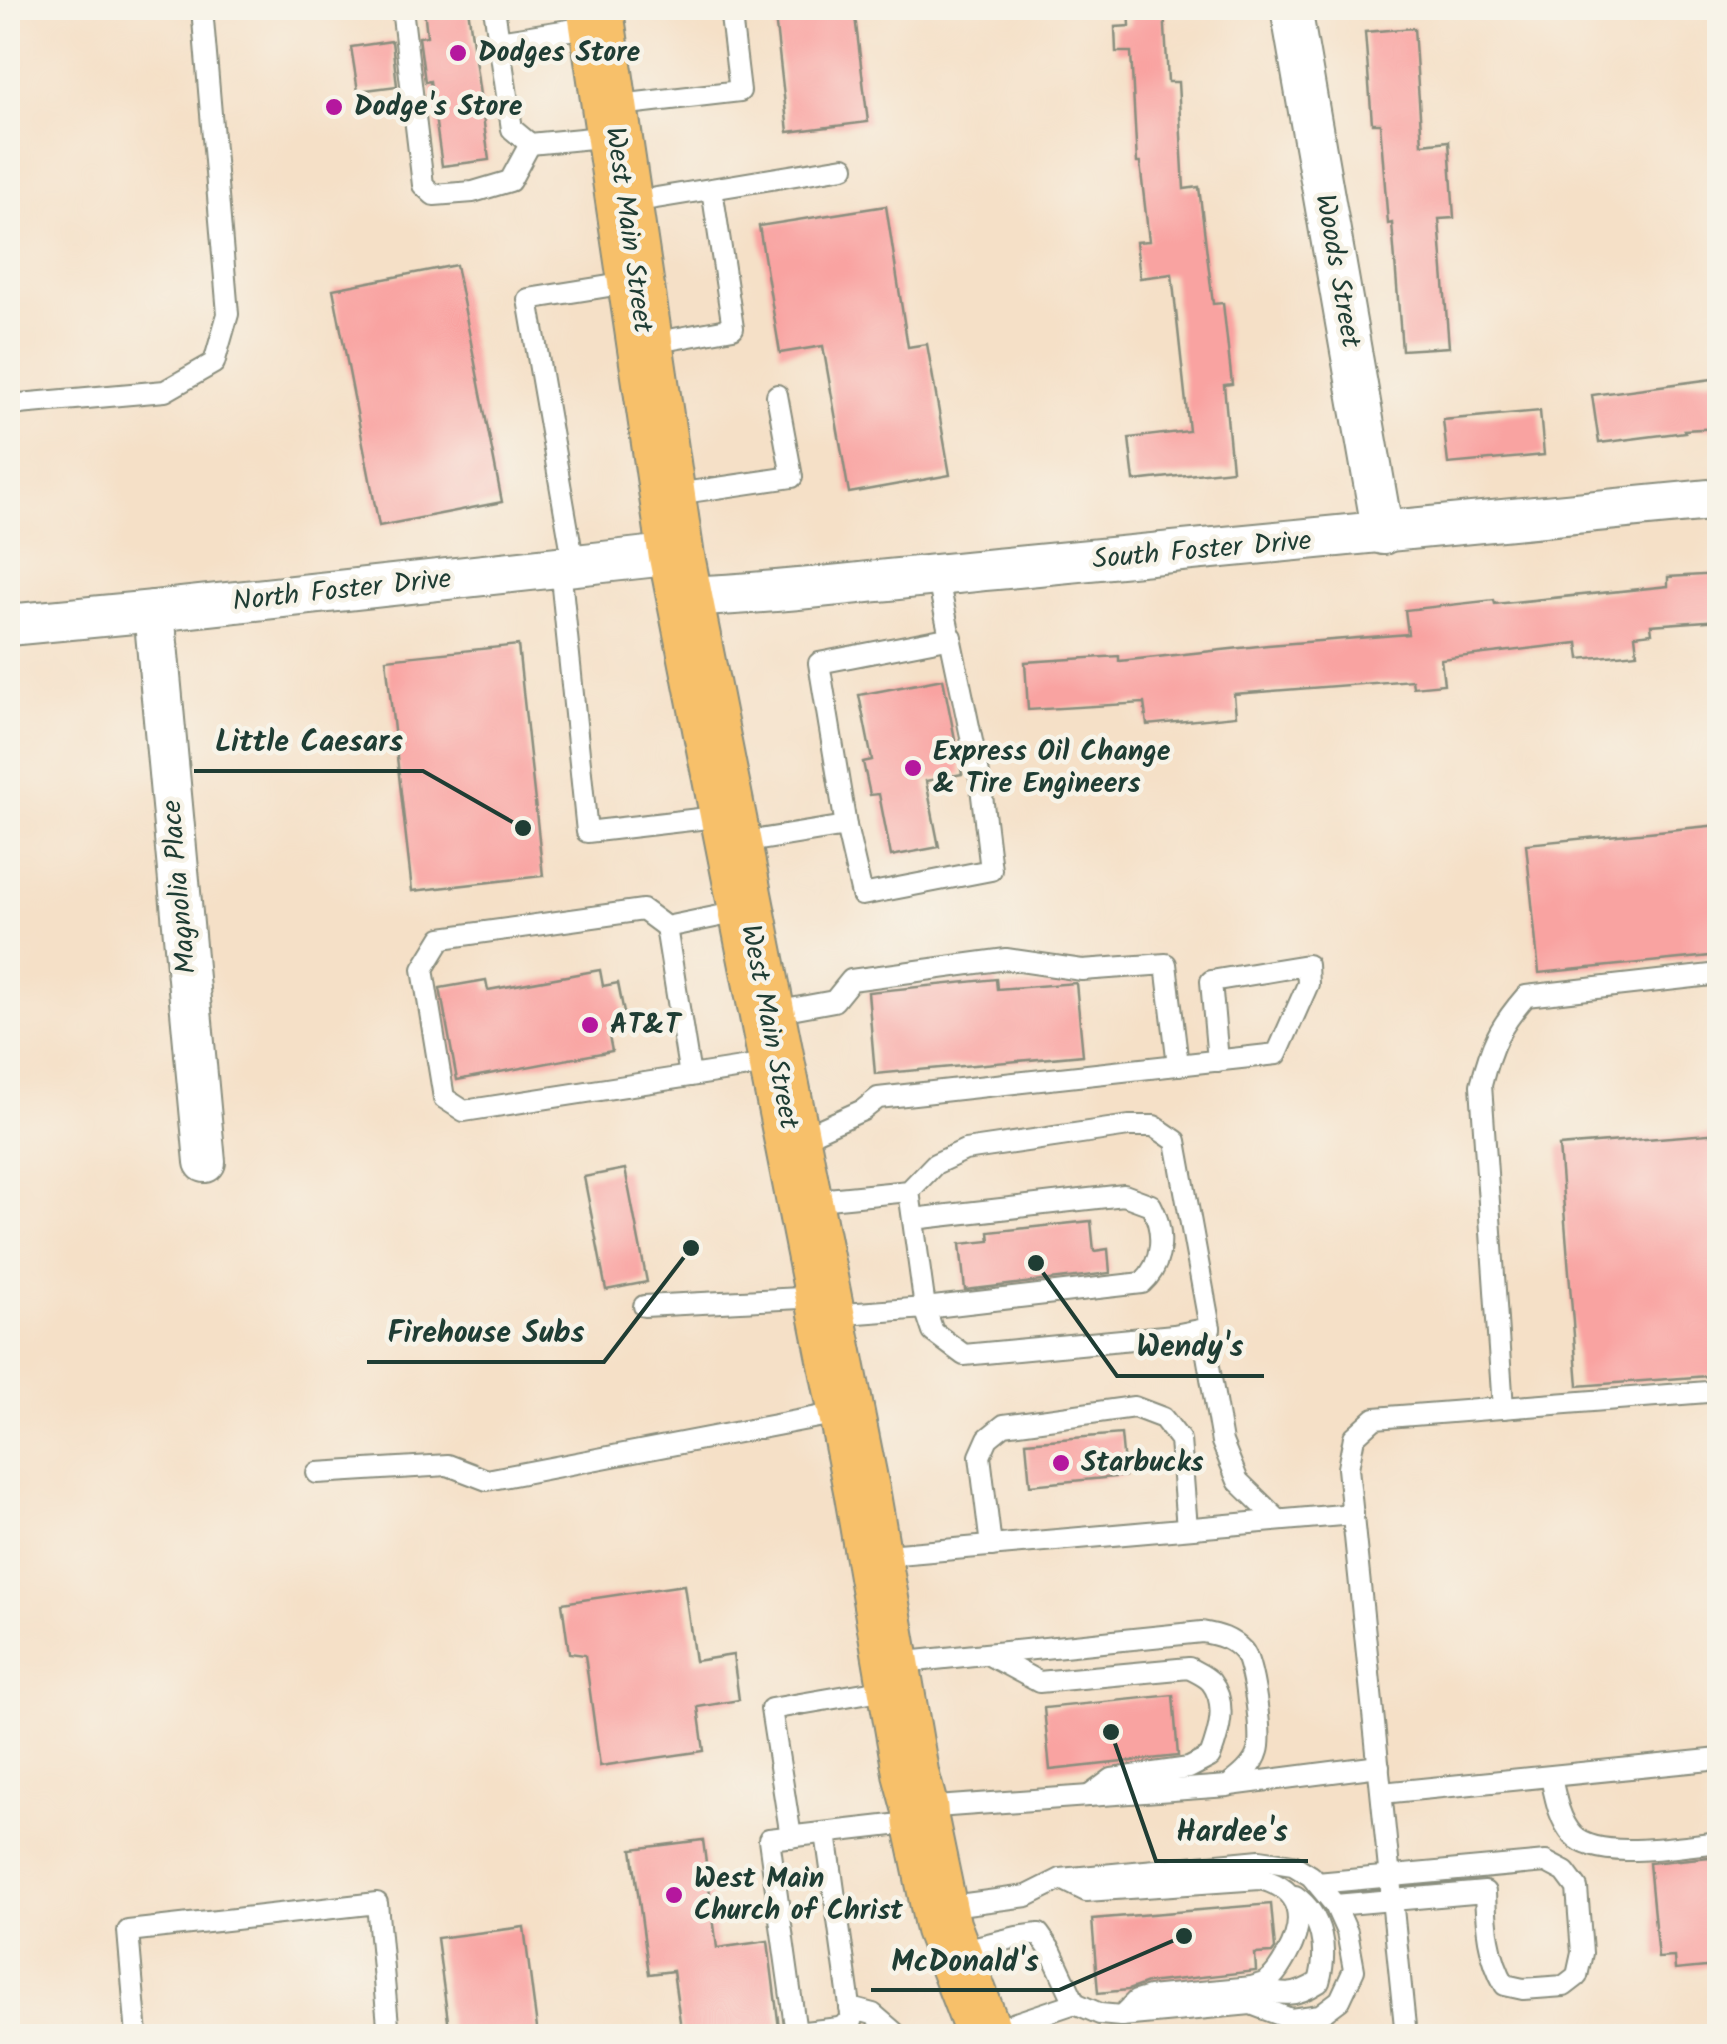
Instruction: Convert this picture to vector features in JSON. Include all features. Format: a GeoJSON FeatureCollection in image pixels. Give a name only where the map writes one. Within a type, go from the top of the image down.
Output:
{"type":"FeatureCollection","features":[{"type":"Feature","properties":{"kind":"main road","name":"West Main Street"},"geometry":{"type":"LineString","coordinates":[[596,17],[680,576],[806,1201],[911,1775],[946,1930],[985,2035]]}},
{"type":"Feature","properties":{"kind":"street","name":"Woods Street"},"geometry":{"type":"LineString","coordinates":[[1290,8],[1383,534]]}},
{"type":"Feature","properties":{"kind":"street","name":"South Foster Drive"},"geometry":{"type":"LineString","coordinates":[[680,576],[755,594],[1720,499]]}},
{"type":"Feature","properties":{"kind":"street","name":"North Foster Drive"},"geometry":{"type":"LineString","coordinates":[[8,625],[567,566],[680,576]]}},
{"type":"Feature","properties":{"kind":"street","name":"Magnolia Place"},"geometry":{"type":"LineString","coordinates":[[154,612],[205,1162]]}},
{"type":"Feature","properties":{"kind":"lane"},"geometry":{"type":"LineString","coordinates":[[8,405],[166,391],[214,363],[228,314],[202,8]]}},
{"type":"Feature","properties":{"kind":"lane"},"geometry":{"type":"LineString","coordinates":[[402,8],[423,184],[434,196],[472,192],[510,180],[530,144],[740,91],[730,8]]}},
{"type":"Feature","properties":{"kind":"lane"},"geometry":{"type":"LineString","coordinates":[[494,8],[512,129],[530,144]]}},
{"type":"Feature","properties":{"kind":"lane"},"geometry":{"type":"LineString","coordinates":[[498,41],[596,17]]}},
{"type":"Feature","properties":{"kind":"lane"},"geometry":{"type":"LineString","coordinates":[[624,203],[844,167]]}},
{"type":"Feature","properties":{"kind":"lane"},"geometry":{"type":"LineString","coordinates":[[644,344],[733,328],[712,188]]}},
{"type":"Feature","properties":{"kind":"lane"},"geometry":{"type":"LineString","coordinates":[[635,282],[528,299],[567,566],[588,832],[846,826]]}},
{"type":"Feature","properties":{"kind":"lane"},"geometry":{"type":"LineString","coordinates":[[667,495],[792,477],[777,395]]}},
{"type":"Feature","properties":{"kind":"lane"},"geometry":{"type":"LineString","coordinates":[[937,574],[952,637],[980,780],[991,870],[862,895],[846,826],[819,663],[952,637]]}},
{"type":"Feature","properties":{"kind":"lane"},"geometry":{"type":"LineString","coordinates":[[690,1076],[666,927],[643,910],[442,938],[423,969],[444,1098],[464,1112],[690,1076],[771,1038],[834,1001],[851,980],[1006,959],[1082,970],[1166,964],[1178,1065]]}},
{"type":"Feature","properties":{"kind":"lane"},"geometry":{"type":"LineString","coordinates":[[666,927],[746,910]]}},
{"type":"Feature","properties":{"kind":"lane"},"geometry":{"type":"LineString","coordinates":[[792,1142],[863,1110],[878,1098],[1277,1054],[1308,984],[1306,966],[1212,980],[1218,1060]]}},
{"type":"Feature","properties":{"kind":"lane"},"geometry":{"type":"LineString","coordinates":[[1504,1408],[1481,1085],[1490,1050],[1505,1021],[1526,996],[1720,974]]}},
{"type":"Feature","properties":{"kind":"lane"},"geometry":{"type":"LineString","coordinates":[[806,1201],[909,1192],[935,1164],[965,1150],[1129,1126],[1154,1126],[1176,1141],[1210,1328],[1206,1349],[1222,1442],[1238,1480],[1278,1520]]}},
{"type":"Feature","properties":{"kind":"lane"},"geometry":{"type":"LineString","coordinates":[[909,1192],[925,1308],[933,1332],[964,1355],[1174,1335],[1210,1328]]}},
{"type":"Feature","properties":{"kind":"lane"},"geometry":{"type":"LineString","coordinates":[[644,1306],[925,1308],[1142,1283],[1153,1273],[1161,1244],[1158,1220],[1151,1206],[1124,1196],[913,1219]]}},
{"type":"Feature","properties":{"kind":"lane"},"geometry":{"type":"LineString","coordinates":[[1406,2036],[1348,1468],[1354,1437],[1375,1418],[1720,1391]]}},
{"type":"Feature","properties":{"kind":"lane"},"geometry":{"type":"LineString","coordinates":[[991,1546],[980,1456],[988,1438],[1004,1424],[1134,1407],[1163,1418],[1180,1440],[1187,1528]]}},
{"type":"Feature","properties":{"kind":"lane"},"geometry":{"type":"LineString","coordinates":[[317,1473],[448,1465],[487,1480],[846,1412]]}},
{"type":"Feature","properties":{"kind":"lane"},"geometry":{"type":"LineString","coordinates":[[873,1556],[1353,1514]]}},
{"type":"Feature","properties":{"kind":"lane"},"geometry":{"type":"LineString","coordinates":[[791,1837],[771,1709],[987,1654],[1202,1632],[1226,1637],[1247,1654],[1256,1698],[1259,1750],[1244,1774],[1228,1786]]}},
{"type":"Feature","properties":{"kind":"lane"},"geometry":{"type":"LineString","coordinates":[[987,1654],[1039,1682],[1189,1668],[1210,1680],[1221,1704],[1218,1735],[1210,1756],[1189,1768],[1112,1779],[1088,1797]]}},
{"type":"Feature","properties":{"kind":"lane"},"geometry":{"type":"LineString","coordinates":[[1382,1793],[1720,1760]]}},
{"type":"Feature","properties":{"kind":"lane"},"geometry":{"type":"LineString","coordinates":[[826,1833],[852,2021],[838,2032],[796,2033],[769,1840],[921,1815],[1228,1786],[1379,1766]]}},
{"type":"Feature","properties":{"kind":"lane"},"geometry":{"type":"LineString","coordinates":[[1550,1777],[1556,1804],[1572,1834],[1586,1845],[1617,1851],[1720,1842]]}},
{"type":"Feature","properties":{"kind":"lane"},"geometry":{"type":"LineString","coordinates":[[1260,1860],[1293,1864],[1317,1882],[1335,1905],[1347,1932],[1354,1970],[1340,2000],[1320,2015],[1291,2019],[1252,2004],[1121,2016],[1100,2014],[1075,2002],[1039,1934],[1018,1937],[946,1930],[1061,1879],[1260,1860]]}},
{"type":"Feature","properties":{"kind":"lane"},"geometry":{"type":"LineString","coordinates":[[1317,1882],[1546,1862],[1565,1872],[1577,1888],[1582,1953],[1577,1976],[1564,1986],[1524,1990],[1505,1985],[1494,1967],[1486,1925],[1484,1892],[1491,1867]]}},
{"type":"Feature","properties":{"kind":"lane"},"geometry":{"type":"LineString","coordinates":[[1061,1879],[1086,1892],[1260,1879],[1271,1882],[1300,1899],[1312,1913],[1325,1962],[1319,1982],[1300,1994],[1281,1995],[1252,1987]]}},
{"type":"Feature","properties":{"kind":"lane"},"geometry":{"type":"LineString","coordinates":[[1121,2016],[1136,2001],[1252,1987],[1268,1981],[1295,1941],[1300,1919],[1286,1891]]}},
{"type":"Feature","properties":{"kind":"lane"},"geometry":{"type":"LineString","coordinates":[[1335,1905],[1484,1892]]}},
{"type":"Feature","properties":{"kind":"lane"},"geometry":{"type":"LineString","coordinates":[[137,2036],[128,1931],[376,1903],[390,2036]]}},
{"type":"Feature","properties":{"kind":"lane"},"geometry":{"type":"LineString","coordinates":[[985,2035],[1075,2002]]}},
{"type":"Feature","properties":{"kind":"lane"},"geometry":{"type":"LineString","coordinates":[[850,2008],[873,2014],[894,2036]]}},
{"type":"Feature","properties":{"kind":"building"},"geometry":{"type":"Polygon","coordinates":[[[424,8],[468,8],[489,160],[442,166],[430,81],[425,82],[419,37],[427,36],[424,8]]]}},
{"type":"Feature","properties":{"kind":"building"},"geometry":{"type":"Polygon","coordinates":[[[774,8],[854,8],[868,122],[788,132],[774,8]]]}},
{"type":"Feature","properties":{"kind":"building"},"geometry":{"type":"Polygon","coordinates":[[[1129,8],[1164,8],[1168,82],[1178,82],[1184,189],[1199,187],[1213,304],[1223,303],[1232,384],[1224,385],[1232,470],[1134,481],[1129,438],[1189,431],[1172,274],[1140,278],[1136,242],[1149,241],[1137,163],[1131,52],[1116,52],[1115,27],[1130,26],[1129,8]]]}},
{"type":"Feature","properties":{"kind":"building"},"geometry":{"type":"Polygon","coordinates":[[[1414,28],[1422,144],[1449,141],[1454,218],[1439,219],[1449,347],[1402,350],[1392,223],[1388,224],[1380,123],[1372,123],[1365,32],[1414,28]]]}},
{"type":"Feature","properties":{"kind":"building"},"geometry":{"type":"Polygon","coordinates":[[[392,41],[397,86],[358,91],[351,47],[392,41]]]}},
{"type":"Feature","properties":{"kind":"building"},"geometry":{"type":"Polygon","coordinates":[[[886,206],[908,347],[927,344],[950,475],[849,493],[823,346],[780,353],[759,226],[886,206]]]}},
{"type":"Feature","properties":{"kind":"building"},"geometry":{"type":"Polygon","coordinates":[[[456,265],[502,502],[379,526],[333,289],[456,265]]]}},
{"type":"Feature","properties":{"kind":"building"},"geometry":{"type":"Polygon","coordinates":[[[1720,378],[1720,428],[1599,443],[1592,395],[1720,378]]]}},
{"type":"Feature","properties":{"kind":"building"},"geometry":{"type":"Polygon","coordinates":[[[1540,411],[1544,455],[1448,464],[1443,420],[1540,411]]]}},
{"type":"Feature","properties":{"kind":"building"},"geometry":{"type":"Polygon","coordinates":[[[1720,574],[1720,620],[1651,625],[1652,633],[1635,635],[1637,653],[1580,659],[1578,643],[1441,659],[1444,684],[1413,687],[1412,680],[1234,694],[1236,716],[1147,725],[1144,703],[1028,710],[1025,662],[1119,656],[1119,661],[1408,634],[1405,610],[1668,586],[1668,577],[1720,574]]]}},
{"type":"Feature","properties":{"kind":"building"},"geometry":{"type":"Polygon","coordinates":[[[518,645],[543,876],[412,891],[386,659],[518,645]]]}},
{"type":"Feature","properties":{"kind":"building","name":"Express Oil Change & Tire Engineers"},"geometry":{"type":"Polygon","coordinates":[[[943,679],[962,774],[926,781],[939,847],[891,856],[879,794],[870,795],[863,762],[872,760],[859,695],[943,679]]]}},
{"type":"Feature","properties":{"kind":"building"},"geometry":{"type":"Polygon","coordinates":[[[1720,825],[1720,955],[1539,973],[1526,844],[1720,825]]]}},
{"type":"Feature","properties":{"kind":"building"},"geometry":{"type":"Polygon","coordinates":[[[600,970],[603,986],[618,983],[627,1028],[608,1032],[612,1051],[457,1080],[440,988],[486,980],[488,990],[600,970]]]}},
{"type":"Feature","properties":{"kind":"building"},"geometry":{"type":"Polygon","coordinates":[[[996,979],[997,989],[1076,983],[1083,1055],[875,1074],[868,992],[996,979]]]}},
{"type":"Feature","properties":{"kind":"building"},"geometry":{"type":"Polygon","coordinates":[[[1720,1133],[1720,1375],[1578,1386],[1559,1146],[1720,1133]]]}},
{"type":"Feature","properties":{"kind":"building"},"geometry":{"type":"Polygon","coordinates":[[[625,1169],[647,1282],[606,1290],[584,1177],[625,1169]]]}},
{"type":"Feature","properties":{"kind":"building"},"geometry":{"type":"Polygon","coordinates":[[[1091,1221],[1094,1251],[1108,1249],[1110,1273],[965,1290],[960,1244],[990,1241],[989,1232],[1091,1221]]]}},
{"type":"Feature","properties":{"kind":"building"},"geometry":{"type":"Polygon","coordinates":[[[1121,1434],[1125,1476],[1030,1485],[1026,1442],[1121,1434]]]}},
{"type":"Feature","properties":{"kind":"building"},"geometry":{"type":"Polygon","coordinates":[[[684,1585],[695,1661],[733,1655],[739,1700],[698,1707],[704,1751],[600,1766],[585,1655],[569,1653],[562,1603],[684,1585]]]}},
{"type":"Feature","properties":{"kind":"building"},"geometry":{"type":"Polygon","coordinates":[[[1173,1695],[1178,1756],[1050,1770],[1044,1708],[1173,1695]]]}},
{"type":"Feature","properties":{"kind":"building","name":"West Main Church of Christ"},"geometry":{"type":"Polygon","coordinates":[[[703,1840],[717,1948],[768,1941],[780,2036],[682,2036],[673,1971],[649,1974],[632,1849],[703,1840]]]}},
{"type":"Feature","properties":{"kind":"building"},"geometry":{"type":"Polygon","coordinates":[[[1720,1856],[1720,1951],[1715,1952],[1716,1966],[1675,1970],[1674,1957],[1658,1958],[1649,1863],[1720,1856]]]}},
{"type":"Feature","properties":{"kind":"building"},"geometry":{"type":"Polygon","coordinates":[[[1271,1904],[1275,1949],[1272,1953],[1255,1954],[1256,1971],[1147,1983],[1128,1990],[1098,1993],[1092,1919],[1271,1904]]]}},
{"type":"Feature","properties":{"kind":"building"},"geometry":{"type":"Polygon","coordinates":[[[524,1927],[538,2036],[450,2036],[437,1938],[524,1927]]]}},
{"type":"Feature","properties":{"kind":"place","name":"Dodges Store"},"geometry":{"type":"Point","coordinates":[458,53]}},
{"type":"Feature","properties":{"kind":"place","name":"Dodge's Store"},"geometry":{"type":"Point","coordinates":[334,107]}},
{"type":"Feature","properties":{"kind":"place","name":"Express Oil Change & Tire Engineers"},"geometry":{"type":"Point","coordinates":[913,768]}},
{"type":"Feature","properties":{"kind":"place","name":"Little Caesars"},"geometry":{"type":"Point","coordinates":[523,828]}},
{"type":"Feature","properties":{"kind":"place","name":"AT&T"},"geometry":{"type":"Point","coordinates":[590,1025]}},
{"type":"Feature","properties":{"kind":"place","name":"Firehouse Subs"},"geometry":{"type":"Point","coordinates":[691,1248]}},
{"type":"Feature","properties":{"kind":"place","name":"Wendy's"},"geometry":{"type":"Point","coordinates":[1036,1263]}},
{"type":"Feature","properties":{"kind":"place","name":"Starbucks"},"geometry":{"type":"Point","coordinates":[1061,1463]}},
{"type":"Feature","properties":{"kind":"place","name":"Hardee's"},"geometry":{"type":"Point","coordinates":[1111,1732]}},
{"type":"Feature","properties":{"kind":"place","name":"West Main Church of Christ"},"geometry":{"type":"Point","coordinates":[674,1895]}},
{"type":"Feature","properties":{"kind":"place","name":"McDonald's"},"geometry":{"type":"Point","coordinates":[1184,1936]}}]}
